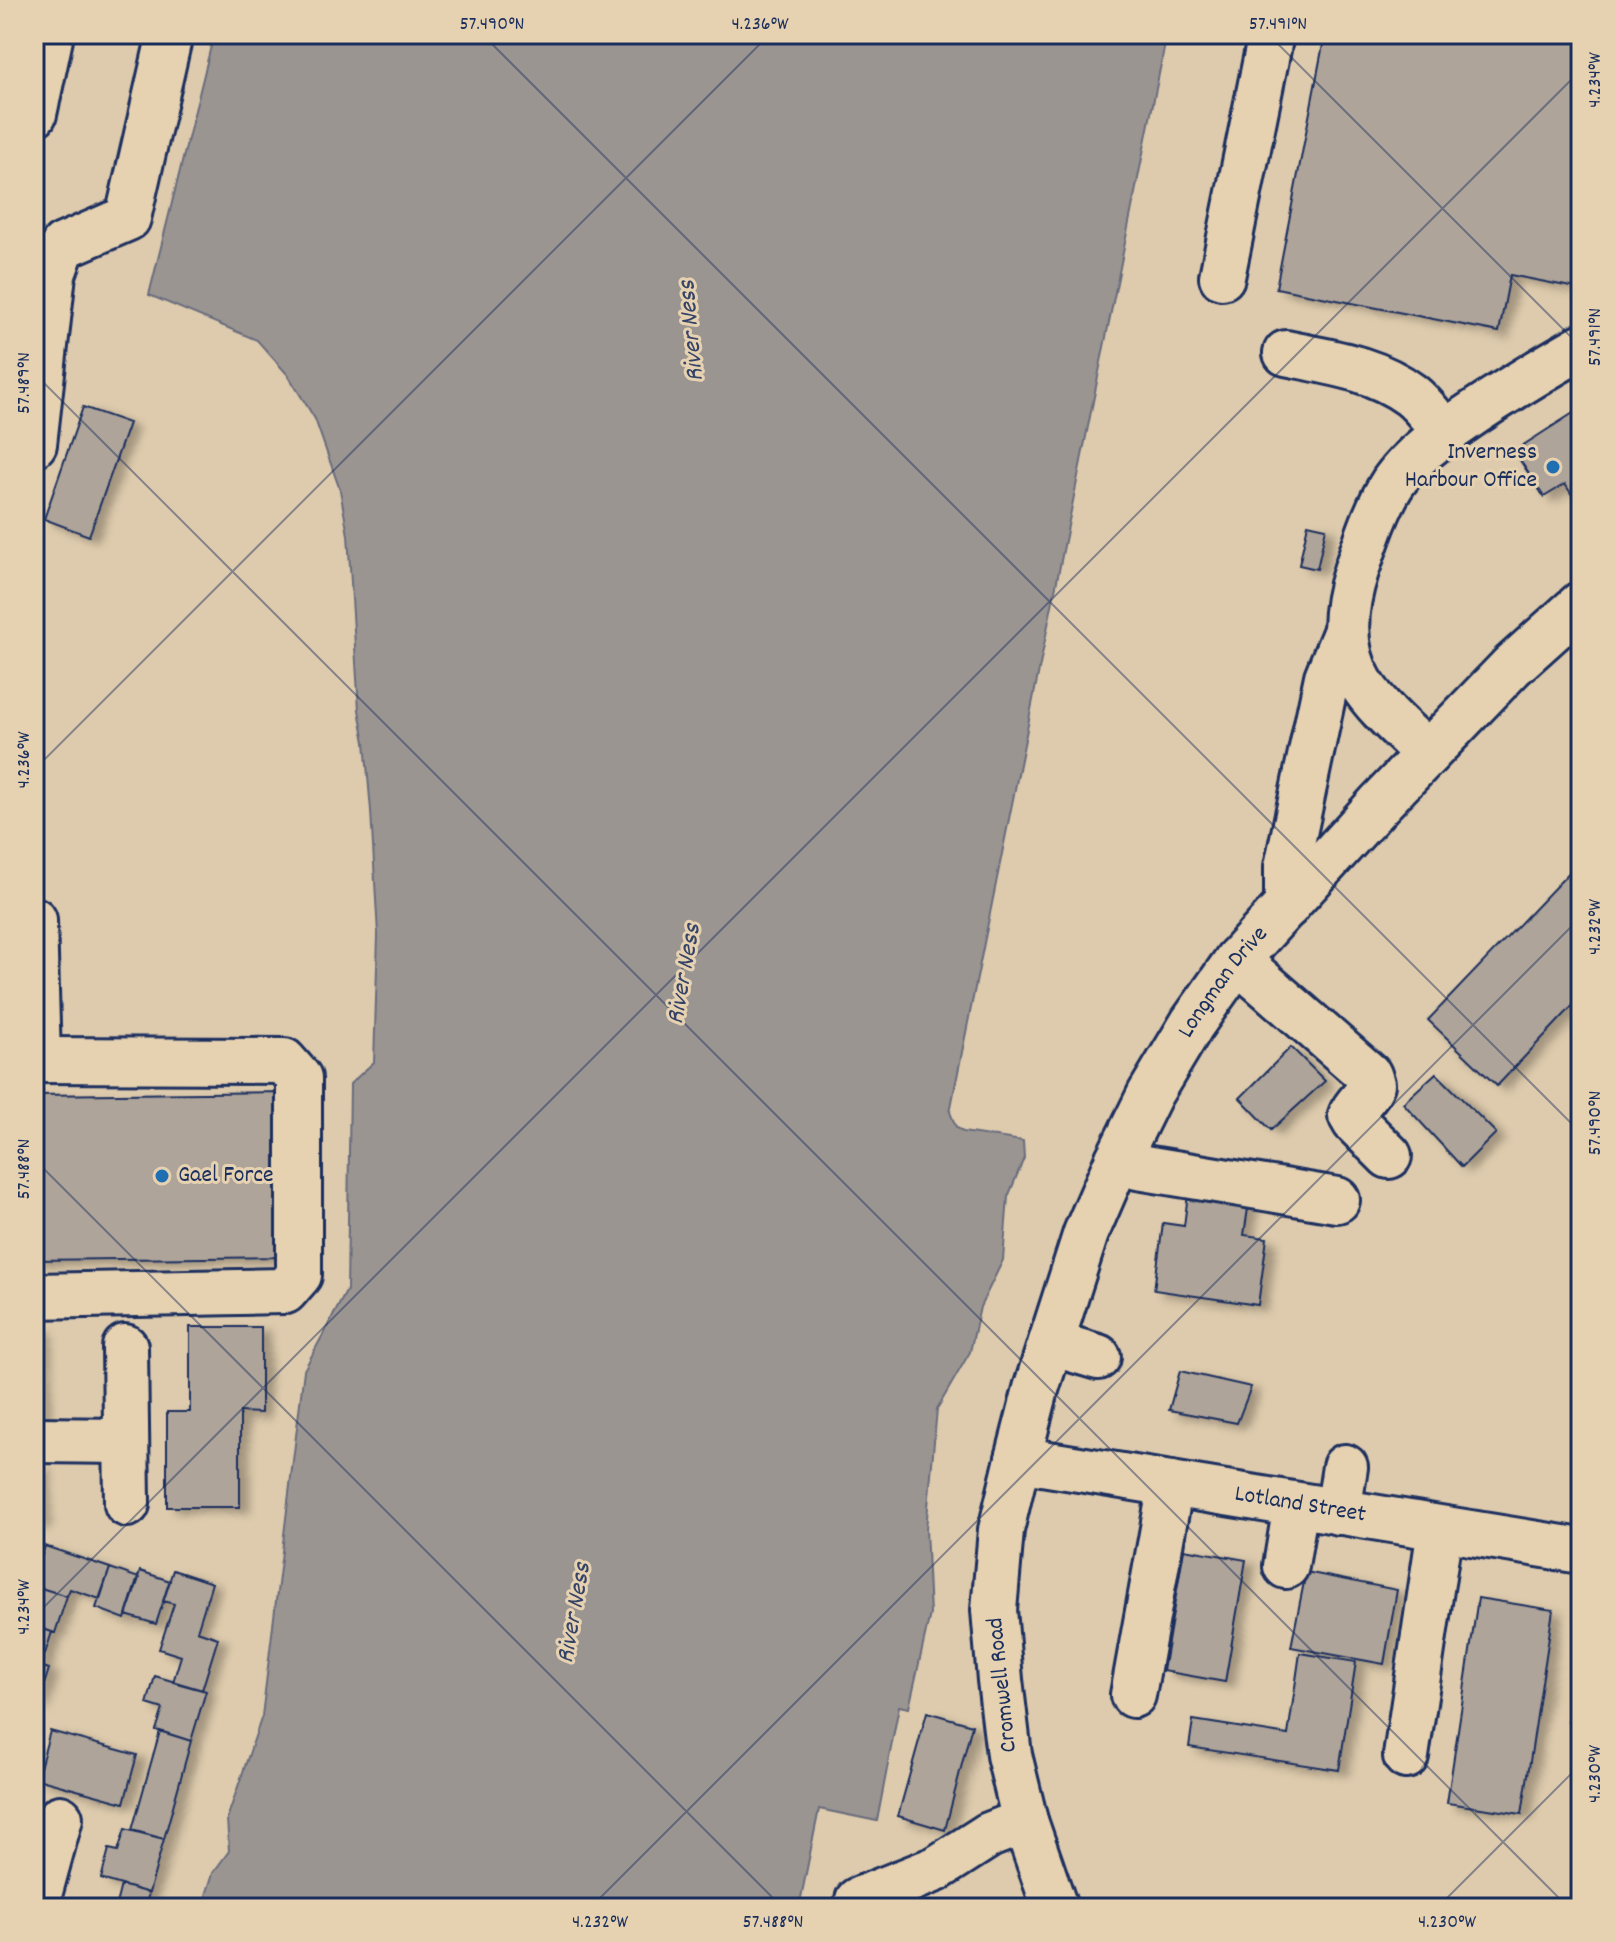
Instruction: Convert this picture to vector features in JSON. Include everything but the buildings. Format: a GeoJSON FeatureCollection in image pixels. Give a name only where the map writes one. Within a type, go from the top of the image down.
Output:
{"type":"FeatureCollection","features":[{"type":"Feature","properties":{"kind":"street"},"geometry":{"type":"LineString","coordinates":[[34,114],[51,34]]}},
{"type":"Feature","properties":{"kind":"street"},"geometry":{"type":"LineString","coordinates":[[34,444],[53,274],[63,246],[128,218],[170,34]]}},
{"type":"Feature","properties":{"kind":"street"},"geometry":{"type":"LineString","coordinates":[[1222,277],[1271,34]]}},
{"type":"Feature","properties":{"kind":"street"},"geometry":{"type":"LineString","coordinates":[[1287,906],[1287,867],[1327,677],[1345,633],[1353,582],[1371,529],[1394,482],[1425,447],[1490,401],[1581,347]]}},
{"type":"Feature","properties":{"kind":"street"},"geometry":{"type":"LineString","coordinates":[[1286,353],[1369,372],[1391,382],[1412,396],[1445,433]]}},
{"type":"Feature","properties":{"kind":"street","name":"Longman Drive"},"geometry":{"type":"LineString","coordinates":[[1018,1459],[1036,1389],[1086,1233],[1150,1094],[1192,1024],[1237,960],[1427,754],[1512,666],[1581,604]]}},
{"type":"Feature","properties":{"kind":"street"},"geometry":{"type":"LineString","coordinates":[[1345,633],[1360,681],[1377,705],[1427,754]]}},
{"type":"Feature","properties":{"kind":"street"},"geometry":{"type":"LineString","coordinates":[[34,920],[36,1060],[284,1061],[299,1078],[299,1275],[285,1291],[34,1296]]}},
{"type":"Feature","properties":{"kind":"street"},"geometry":{"type":"LineString","coordinates":[[1237,960],[1369,1075],[1370,1090],[1354,1107],[1351,1115],[1389,1156]]}},
{"type":"Feature","properties":{"kind":"street"},"geometry":{"type":"LineString","coordinates":[[1118,1159],[1138,1167],[1337,1200]]}},
{"type":"Feature","properties":{"kind":"street"},"geometry":{"type":"LineString","coordinates":[[1051,1343],[1098,1357]]}},
{"type":"Feature","properties":{"kind":"street"},"geometry":{"type":"LineString","coordinates":[[125,1347],[127,1504]]}},
{"type":"Feature","properties":{"kind":"street"},"geometry":{"type":"LineString","coordinates":[[34,1440],[125,1441]]}},
{"type":"Feature","properties":{"kind":"street","name":"Lotland Street"},"geometry":{"type":"LineString","coordinates":[[1018,1459],[1581,1551]]}},
{"type":"Feature","properties":{"kind":"street","name":"Cromwell Road"},"geometry":{"type":"LineString","coordinates":[[1018,1459],[1001,1530],[994,1610],[1009,1755],[1025,1821],[1055,1908]]}},
{"type":"Feature","properties":{"kind":"street"},"geometry":{"type":"LineString","coordinates":[[1286,1566],[1317,1508],[1345,1467]]}},
{"type":"Feature","properties":{"kind":"street"},"geometry":{"type":"LineString","coordinates":[[1133,1695],[1171,1484]]}},
{"type":"Feature","properties":{"kind":"street"},"geometry":{"type":"LineString","coordinates":[[1406,1756],[1440,1529]]}},
{"type":"Feature","properties":{"kind":"street"},"geometry":{"type":"LineString","coordinates":[[39,1879],[60,1818]]}},
{"type":"Feature","properties":{"kind":"street"},"geometry":{"type":"LineString","coordinates":[[858,1900],[934,1889],[989,1835],[1025,1821]]}},
{"type":"Feature","properties":{"kind":"water","name":"River Ness"},"geometry":{"type":"Polygon","coordinates":[[[214,34],[1167,34],[950,1112],[956,1127],[963,1132],[1023,1141],[1024,1158],[1008,1197],[1003,1260],[980,1307],[970,1352],[937,1409],[926,1529],[930,1614],[909,1708],[899,1706],[877,1821],[819,1809],[799,1908],[202,1908],[213,1873],[229,1851],[227,1819],[262,1716],[304,1370],[347,1290],[350,1084],[374,1062],[378,935],[348,535],[340,490],[315,419],[288,375],[257,340],[149,295],[214,34]]]}},
{"type":"Feature","properties":{"kind":"place","name":"Inverness Harbour Office"},"geometry":{"type":"Point","coordinates":[1553,467]}},
{"type":"Feature","properties":{"kind":"place","name":"Gael Force"},"geometry":{"type":"Point","coordinates":[162,1176]}}]}
